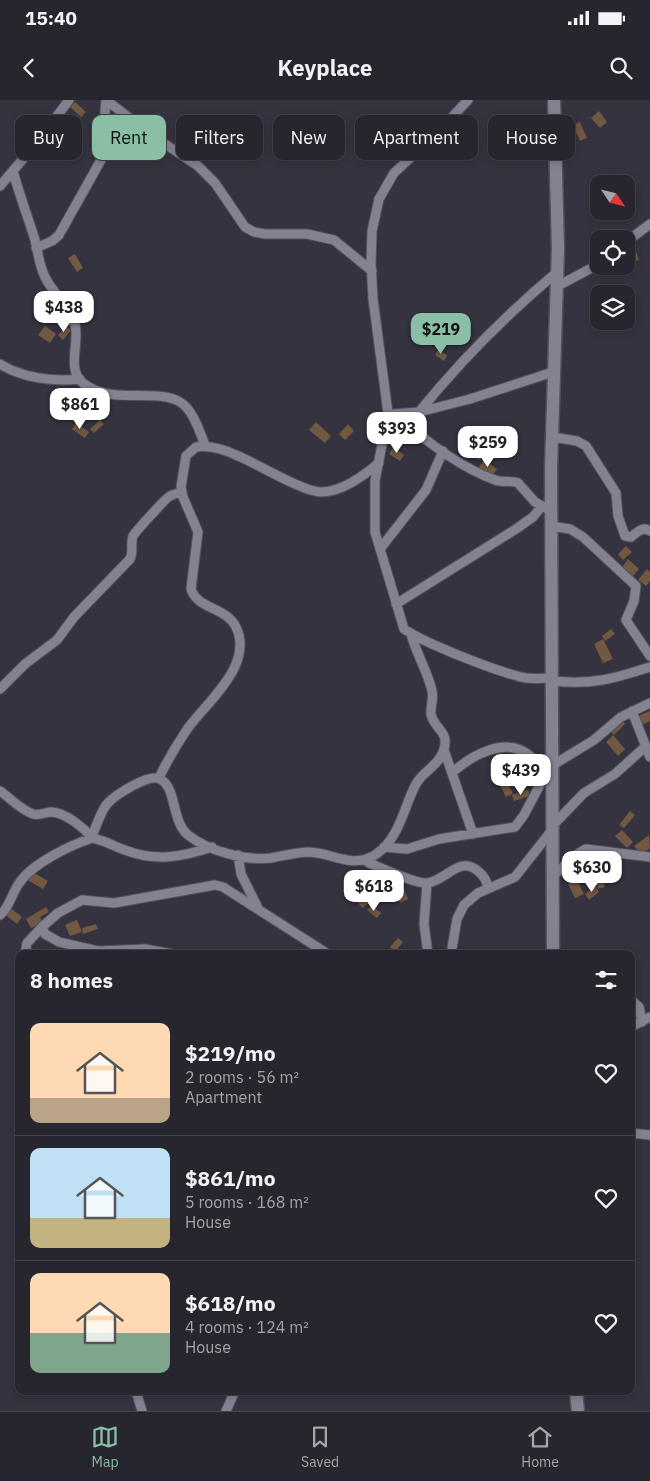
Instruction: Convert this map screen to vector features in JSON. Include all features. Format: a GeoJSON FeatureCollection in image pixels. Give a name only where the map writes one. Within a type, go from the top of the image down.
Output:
{"type":"FeatureCollection","features":[{"type":"Feature","properties":{"kind":"street"},"geometry":{"type":"LineString","coordinates":[[0,186],[69,100]]}},
{"type":"Feature","properties":{"kind":"street"},"geometry":{"type":"LineString","coordinates":[[36,248],[52,241],[59,235],[101,160],[106,100]]}},
{"type":"Feature","properties":{"kind":"street"},"geometry":{"type":"LineString","coordinates":[[106,100],[145,130],[198,166],[215,183],[245,227],[254,232],[265,234],[307,234],[334,240],[372,271]]}},
{"type":"Feature","properties":{"kind":"street"},"geometry":{"type":"LineString","coordinates":[[468,100],[439,131],[394,173],[385,185],[374,216],[372,271],[391,413],[379,463],[373,504],[375,532],[402,625],[411,634],[513,675],[536,679],[586,683],[607,681],[650,667]]}},
{"type":"Feature","properties":{"kind":"street"},"geometry":{"type":"LineString","coordinates":[[553,950],[554,875],[550,767],[553,679],[551,526],[546,509],[552,437],[556,287],[554,100]]}},
{"type":"Feature","properties":{"kind":"street"},"geometry":{"type":"LineString","coordinates":[[13,171],[45,277],[71,314],[76,326],[74,360],[80,379],[92,388],[108,394],[127,397],[159,396],[178,400],[188,408],[205,445]]}},
{"type":"Feature","properties":{"kind":"street"},"geometry":{"type":"LineString","coordinates":[[635,235],[650,224]]}},
{"type":"Feature","properties":{"kind":"street"},"geometry":{"type":"LineString","coordinates":[[556,287],[590,269]]}},
{"type":"Feature","properties":{"kind":"street"},"geometry":{"type":"LineString","coordinates":[[419,412],[471,351],[513,310],[556,273]]}},
{"type":"Feature","properties":{"kind":"street"},"geometry":{"type":"LineString","coordinates":[[0,364],[32,376],[66,381],[80,379]]}},
{"type":"Feature","properties":{"kind":"street"},"geometry":{"type":"LineString","coordinates":[[391,413],[419,412],[470,399],[553,372]]}},
{"type":"Feature","properties":{"kind":"street"},"geometry":{"type":"LineString","coordinates":[[391,413],[443,451],[494,480],[518,483],[546,509]]}},
{"type":"Feature","properties":{"kind":"street"},"geometry":{"type":"LineString","coordinates":[[552,437],[577,441],[586,446],[616,493],[618,516],[625,536],[631,537],[640,529],[650,531]]}},
{"type":"Feature","properties":{"kind":"street"},"geometry":{"type":"LineString","coordinates":[[159,778],[182,737],[229,677],[240,650],[238,633],[228,616],[198,601],[192,595],[191,579],[198,532],[182,492],[186,456],[196,447],[205,445],[228,451],[314,491],[330,491],[341,487],[365,474],[379,463]]}},
{"type":"Feature","properties":{"kind":"street"},"geometry":{"type":"LineString","coordinates":[[380,549],[426,490],[443,451]]}},
{"type":"Feature","properties":{"kind":"street"},"geometry":{"type":"LineString","coordinates":[[0,689],[24,664],[57,640],[74,617],[130,559],[133,554],[134,535],[141,524],[154,515],[168,497],[182,492]]}},
{"type":"Feature","properties":{"kind":"street"},"geometry":{"type":"LineString","coordinates":[[396,604],[546,509]]}},
{"type":"Feature","properties":{"kind":"street"},"geometry":{"type":"LineString","coordinates":[[551,526],[570,529],[583,537],[636,586],[634,601],[626,620],[650,656]]}},
{"type":"Feature","properties":{"kind":"street"},"geometry":{"type":"LineString","coordinates":[[159,778],[169,788],[180,825],[187,834],[212,847],[255,859],[308,852],[350,862],[365,860],[384,847],[397,830],[420,776],[440,759],[444,750],[445,738],[431,712],[432,691],[411,634]]}},
{"type":"Feature","properties":{"kind":"street"},"geometry":{"type":"LineString","coordinates":[[384,847],[407,849],[439,839],[510,828],[518,825],[550,767],[586,745],[632,711],[650,703]]}},
{"type":"Feature","properties":{"kind":"street"},"geometry":{"type":"LineString","coordinates":[[632,711],[650,757]]}},
{"type":"Feature","properties":{"kind":"street"},"geometry":{"type":"LineString","coordinates":[[452,948],[454,929],[460,911],[471,899],[488,888],[515,877],[553,826],[584,793],[616,774],[646,746]]}},
{"type":"Feature","properties":{"kind":"street"},"geometry":{"type":"LineString","coordinates":[[452,772],[479,753],[506,749],[521,751],[550,767]]}},
{"type":"Feature","properties":{"kind":"street"},"geometry":{"type":"LineString","coordinates":[[444,750],[472,834]]}},
{"type":"Feature","properties":{"kind":"street"},"geometry":{"type":"LineString","coordinates":[[92,838],[108,802],[144,780],[159,778]]}},
{"type":"Feature","properties":{"kind":"street"},"geometry":{"type":"LineString","coordinates":[[0,791],[33,814],[60,814],[87,831],[92,838]]}},
{"type":"Feature","properties":{"kind":"street"},"geometry":{"type":"LineString","coordinates":[[0,915],[5,910],[25,875],[46,860],[92,838],[126,850],[164,858],[212,847]]}},
{"type":"Feature","properties":{"kind":"street"},"geometry":{"type":"LineString","coordinates":[[554,875],[586,849],[650,858]]}},
{"type":"Feature","properties":{"kind":"street"},"geometry":{"type":"LineString","coordinates":[[238,855],[241,874],[258,910]]}},
{"type":"Feature","properties":{"kind":"street"},"geometry":{"type":"LineString","coordinates":[[365,860],[416,882],[427,883],[464,865],[471,867],[481,874],[488,888]]}},
{"type":"Feature","properties":{"kind":"street"},"geometry":{"type":"LineString","coordinates":[[427,883],[424,924],[427,950]]}},
{"type":"Feature","properties":{"kind":"street"},"geometry":{"type":"LineString","coordinates":[[25,950],[26,944],[42,927],[63,910],[82,900],[114,903],[215,885],[223,887],[322,950]]}},
{"type":"Feature","properties":{"kind":"street"},"geometry":{"type":"LineString","coordinates":[[42,927],[51,938],[94,950]]}},
{"type":"Feature","properties":{"kind":"street"},"geometry":{"type":"LineString","coordinates":[[72,945],[76,950]]}},
{"type":"Feature","properties":{"kind":"street"},"geometry":{"type":"LineString","coordinates":[[635,1004],[646,1020]]}},
{"type":"Feature","properties":{"kind":"street"},"geometry":{"type":"LineString","coordinates":[[635,1133],[650,1135]]}},
{"type":"Feature","properties":{"kind":"street"},"geometry":{"type":"LineString","coordinates":[[137,1395],[142,1411]]}},
{"type":"Feature","properties":{"kind":"street"},"geometry":{"type":"LineString","coordinates":[[226,1411],[233,1395]]}},
{"type":"Feature","properties":{"kind":"street"},"geometry":{"type":"LineString","coordinates":[[576,1395],[578,1411]]}},
{"type":"Feature","properties":{"kind":"building"},"geometry":{"type":"Polygon","coordinates":[[[75,102],[86,112],[82,116],[79,115],[70,107],[75,102]]]}},
{"type":"Feature","properties":{"kind":"building"},"geometry":{"type":"Polygon","coordinates":[[[115,111],[120,115],[112,115],[115,111]]]}},
{"type":"Feature","properties":{"kind":"building"},"geometry":{"type":"Polygon","coordinates":[[[599,111],[607,122],[600,128],[591,118],[599,111]]]}},
{"type":"Feature","properties":{"kind":"building"},"geometry":{"type":"Polygon","coordinates":[[[580,122],[587,138],[580,141],[575,130],[575,124],[580,122]]]}},
{"type":"Feature","properties":{"kind":"building"},"geometry":{"type":"Polygon","coordinates":[[[635,248],[639,260],[635,261],[635,248]]]}},
{"type":"Feature","properties":{"kind":"building"},"geometry":{"type":"Polygon","coordinates":[[[75,254],[83,268],[77,272],[68,258],[75,254]]]}},
{"type":"Feature","properties":{"kind":"building"},"geometry":{"type":"Polygon","coordinates":[[[45,326],[56,334],[50,343],[38,335],[45,326]]]}},
{"type":"Feature","properties":{"kind":"building"},"geometry":{"type":"Polygon","coordinates":[[[66,326],[71,330],[63,340],[58,335],[66,326]]]}},
{"type":"Feature","properties":{"kind":"building"},"geometry":{"type":"Polygon","coordinates":[[[438,350],[447,355],[444,361],[435,355],[438,350]]]}},
{"type":"Feature","properties":{"kind":"building"},"geometry":{"type":"Polygon","coordinates":[[[100,420],[104,424],[94,433],[90,429],[100,420]]]}},
{"type":"Feature","properties":{"kind":"building"},"geometry":{"type":"Polygon","coordinates":[[[316,422],[331,436],[325,443],[309,430],[316,422]]]}},
{"type":"Feature","properties":{"kind":"building"},"geometry":{"type":"Polygon","coordinates":[[[76,423],[89,432],[85,438],[72,429],[76,423]]]}},
{"type":"Feature","properties":{"kind":"building"},"geometry":{"type":"Polygon","coordinates":[[[348,424],[354,431],[345,440],[339,434],[348,424]]]}},
{"type":"Feature","properties":{"kind":"building"},"geometry":{"type":"Polygon","coordinates":[[[480,431],[484,439],[473,445],[469,437],[480,431]]]}},
{"type":"Feature","properties":{"kind":"building"},"geometry":{"type":"Polygon","coordinates":[[[502,444],[507,452],[496,459],[491,451],[502,444]]]}},
{"type":"Feature","properties":{"kind":"building"},"geometry":{"type":"Polygon","coordinates":[[[472,445],[483,455],[479,460],[468,451],[472,445]]]}},
{"type":"Feature","properties":{"kind":"building"},"geometry":{"type":"Polygon","coordinates":[[[394,447],[404,455],[400,461],[389,454],[394,447]]]}},
{"type":"Feature","properties":{"kind":"building"},"geometry":{"type":"Polygon","coordinates":[[[484,460],[497,469],[491,477],[479,467],[484,460]]]}},
{"type":"Feature","properties":{"kind":"building"},"geometry":{"type":"Polygon","coordinates":[[[626,546],[632,552],[623,560],[618,554],[626,546]]]}},
{"type":"Feature","properties":{"kind":"building"},"geometry":{"type":"Polygon","coordinates":[[[628,559],[639,569],[633,576],[622,567],[628,559]]]}},
{"type":"Feature","properties":{"kind":"building"},"geometry":{"type":"Polygon","coordinates":[[[647,569],[650,572],[650,581],[646,586],[638,580],[647,569]]]}},
{"type":"Feature","properties":{"kind":"building"},"geometry":{"type":"Polygon","coordinates":[[[611,629],[615,634],[605,641],[602,636],[611,629]]]}},
{"type":"Feature","properties":{"kind":"building"},"geometry":{"type":"Polygon","coordinates":[[[603,639],[613,659],[603,663],[594,644],[603,639]]]}},
{"type":"Feature","properties":{"kind":"building"},"geometry":{"type":"Polygon","coordinates":[[[650,711],[650,721],[639,726],[635,717],[650,711]]]}},
{"type":"Feature","properties":{"kind":"building"},"geometry":{"type":"Polygon","coordinates":[[[622,720],[625,724],[614,735],[610,731],[622,720]]]}},
{"type":"Feature","properties":{"kind":"building"},"geometry":{"type":"Polygon","coordinates":[[[613,735],[625,749],[618,756],[606,742],[613,735]]]}},
{"type":"Feature","properties":{"kind":"building"},"geometry":{"type":"Polygon","coordinates":[[[503,762],[507,770],[494,776],[490,767],[503,762]]]}},
{"type":"Feature","properties":{"kind":"building"},"geometry":{"type":"Polygon","coordinates":[[[506,780],[513,794],[506,797],[499,783],[506,780]]]}},
{"type":"Feature","properties":{"kind":"building"},"geometry":{"type":"Polygon","coordinates":[[[528,790],[530,796],[514,801],[512,795],[528,790]]]}},
{"type":"Feature","properties":{"kind":"building"},"geometry":{"type":"Polygon","coordinates":[[[630,811],[635,815],[624,828],[619,825],[630,811]]]}},
{"type":"Feature","properties":{"kind":"building"},"geometry":{"type":"Polygon","coordinates":[[[622,830],[633,842],[627,848],[615,836],[622,830]]]}},
{"type":"Feature","properties":{"kind":"building"},"geometry":{"type":"Polygon","coordinates":[[[649,835],[650,848],[641,855],[634,846],[649,835]]]}},
{"type":"Feature","properties":{"kind":"building"},"geometry":{"type":"Polygon","coordinates":[[[586,854],[591,860],[579,872],[573,866],[586,854]]]}},
{"type":"Feature","properties":{"kind":"building"},"geometry":{"type":"Polygon","coordinates":[[[600,870],[605,887],[598,889],[593,872],[600,870]]]}},
{"type":"Feature","properties":{"kind":"building"},"geometry":{"type":"Polygon","coordinates":[[[31,871],[48,881],[43,889],[26,879],[31,871]]]}},
{"type":"Feature","properties":{"kind":"building"},"geometry":{"type":"Polygon","coordinates":[[[369,871],[372,876],[363,882],[360,877],[369,871]]]}},
{"type":"Feature","properties":{"kind":"building"},"geometry":{"type":"Polygon","coordinates":[[[577,880],[584,894],[575,898],[568,884],[577,880]]]}},
{"type":"Feature","properties":{"kind":"building"},"geometry":{"type":"Polygon","coordinates":[[[595,886],[599,892],[589,900],[585,894],[595,886]]]}},
{"type":"Feature","properties":{"kind":"building"},"geometry":{"type":"Polygon","coordinates":[[[404,889],[408,899],[400,903],[396,893],[404,889]]]}},
{"type":"Feature","properties":{"kind":"building"},"geometry":{"type":"Polygon","coordinates":[[[361,891],[369,903],[362,908],[353,896],[361,891]]]}},
{"type":"Feature","properties":{"kind":"building"},"geometry":{"type":"Polygon","coordinates":[[[371,905],[381,913],[377,918],[367,910],[371,905]]]}},
{"type":"Feature","properties":{"kind":"building"},"geometry":{"type":"Polygon","coordinates":[[[9,907],[22,917],[17,924],[4,914],[9,907]]]}},
{"type":"Feature","properties":{"kind":"building"},"geometry":{"type":"Polygon","coordinates":[[[46,907],[49,912],[40,917],[43,923],[31,928],[26,919],[46,907]]]}},
{"type":"Feature","properties":{"kind":"building"},"geometry":{"type":"Polygon","coordinates":[[[77,920],[82,932],[70,936],[65,925],[77,920]]]}},
{"type":"Feature","properties":{"kind":"building"},"geometry":{"type":"Polygon","coordinates":[[[96,924],[98,929],[83,934],[82,928],[96,924]]]}},
{"type":"Feature","properties":{"kind":"building"},"geometry":{"type":"Polygon","coordinates":[[[398,938],[403,942],[397,950],[390,947],[398,938]]]}}]}
